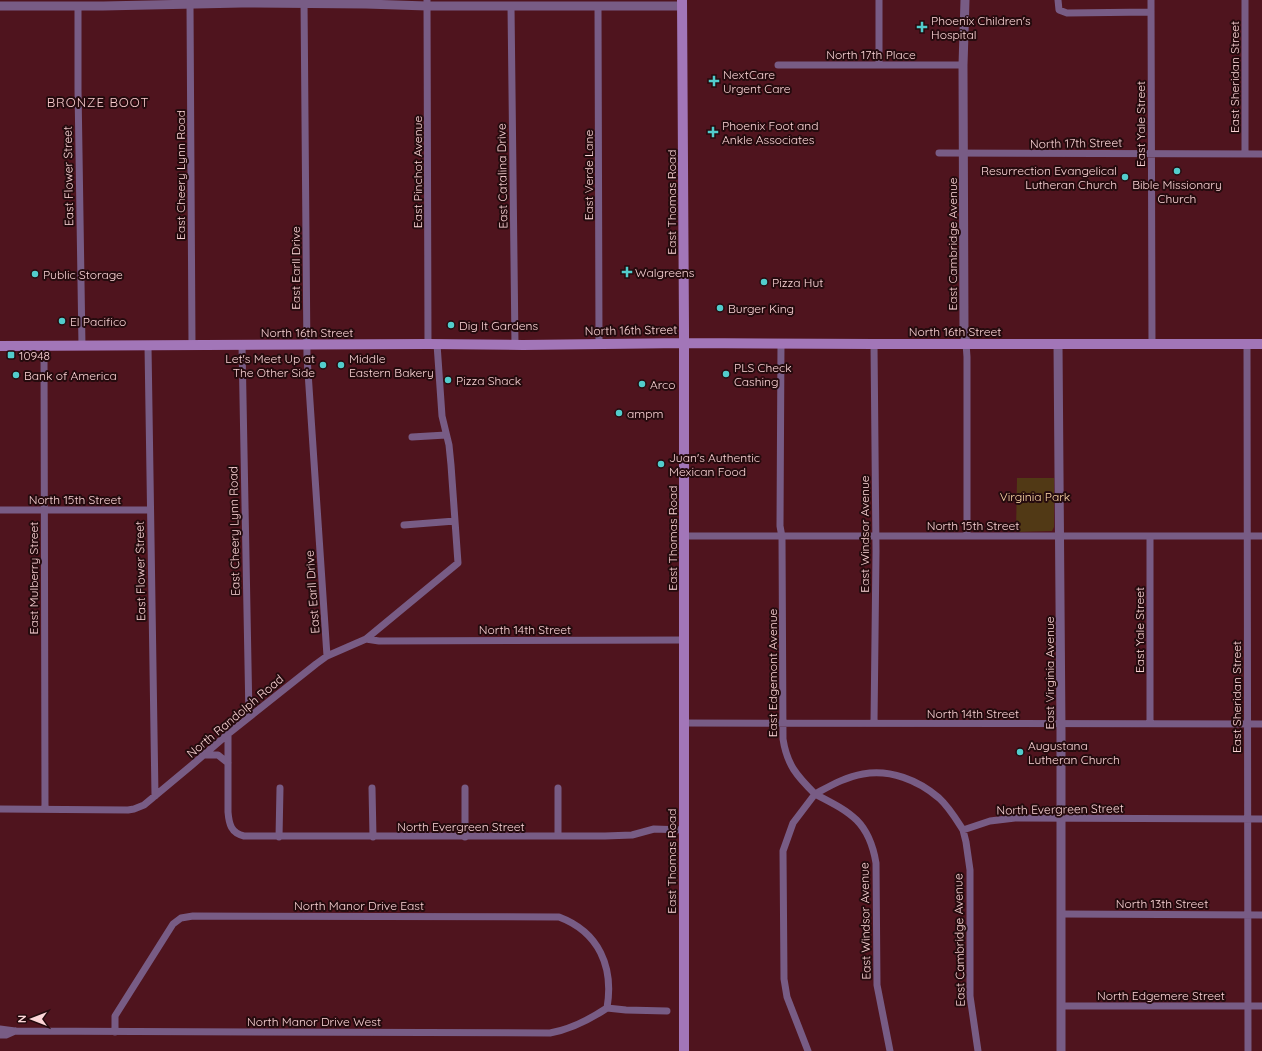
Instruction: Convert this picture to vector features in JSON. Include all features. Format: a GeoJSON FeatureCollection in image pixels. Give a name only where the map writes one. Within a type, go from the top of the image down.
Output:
{"type":"FeatureCollection","features":[{"type":"Feature","properties":{"kind":"main road","name":"East Thomas Road"},"geometry":{"type":"LineString","coordinates":[[682,3],[684,343],[684,1051]]}},
{"type":"Feature","properties":{"kind":"main road","name":"North 16th Street"},"geometry":{"type":"LineString","coordinates":[[0,346],[515,345],[684,343],[1262,344]]}},
{"type":"Feature","properties":{"kind":"street"},"geometry":{"type":"LineString","coordinates":[[879,0],[879,65]]}},
{"type":"Feature","properties":{"kind":"street","name":"East Cambridge Avenue"},"geometry":{"type":"LineString","coordinates":[[965,0],[963,65],[964,331],[967,364],[967,536]]}},
{"type":"Feature","properties":{"kind":"street"},"geometry":{"type":"LineString","coordinates":[[1058,0],[1059,10],[1067,13],[1151,12]]}},
{"type":"Feature","properties":{"kind":"street","name":"East Yale Street"},"geometry":{"type":"LineString","coordinates":[[1151,0],[1152,344]]}},
{"type":"Feature","properties":{"kind":"street","name":"East Sheridan Street"},"geometry":{"type":"LineString","coordinates":[[1245,0],[1245,154]]}},
{"type":"Feature","properties":{"kind":"street"},"geometry":{"type":"LineString","coordinates":[[0,6],[78,6],[141,2],[190,4],[216,2],[427,3],[511,6],[598,6],[682,3]]}},
{"type":"Feature","properties":{"kind":"street","name":"East Earll Drive"},"geometry":{"type":"LineString","coordinates":[[304,2],[306,345],[327,656]]}},
{"type":"Feature","properties":{"kind":"street","name":"East Pinchot Avenue"},"geometry":{"type":"LineString","coordinates":[[427,3],[433,344],[442,416],[451,465],[458,563]]}},
{"type":"Feature","properties":{"kind":"street","name":"East Cheery Lynn Road"},"geometry":{"type":"LineString","coordinates":[[190,4],[192,345]]}},
{"type":"Feature","properties":{"kind":"street","name":"East Flower Street"},"geometry":{"type":"LineString","coordinates":[[78,6],[82,346]]}},
{"type":"Feature","properties":{"kind":"street","name":"East Catalina Drive"},"geometry":{"type":"LineString","coordinates":[[511,6],[515,345]]}},
{"type":"Feature","properties":{"kind":"street","name":"East Verde Lane"},"geometry":{"type":"LineString","coordinates":[[598,6],[599,344]]}},
{"type":"Feature","properties":{"kind":"street","name":"North 17th Place"},"geometry":{"type":"LineString","coordinates":[[778,65],[963,65]]}},
{"type":"Feature","properties":{"kind":"street","name":"North 17th Street"},"geometry":{"type":"LineString","coordinates":[[939,153],[1262,154]]}},
{"type":"Feature","properties":{"kind":"street","name":"East Edgemont Avenue"},"geometry":{"type":"LineString","coordinates":[[781,343],[780,526],[782,537],[782,738],[785,754],[800,779],[815,794]]}},
{"type":"Feature","properties":{"kind":"street","name":"East Windsor Avenue"},"geometry":{"type":"LineString","coordinates":[[874,344],[876,551],[874,724]]}},
{"type":"Feature","properties":{"kind":"street","name":"East Virginia Avenue"},"geometry":{"type":"LineString","coordinates":[[1058,344],[1061,724],[1061,1051]]}},
{"type":"Feature","properties":{"kind":"street","name":"East Sheridan Street"},"geometry":{"type":"LineString","coordinates":[[1247,344],[1248,1051]]}},
{"type":"Feature","properties":{"kind":"street","name":"East Cheery Lynn Road"},"geometry":{"type":"LineString","coordinates":[[242,345],[249,717]]}},
{"type":"Feature","properties":{"kind":"street","name":"East Mulberry Street"},"geometry":{"type":"LineString","coordinates":[[44,346],[45,809]]}},
{"type":"Feature","properties":{"kind":"street","name":"East Flower Street"},"geometry":{"type":"LineString","coordinates":[[148,346],[154,796]]}},
{"type":"Feature","properties":{"kind":"street"},"geometry":{"type":"LineString","coordinates":[[412,437],[446,435]]}},
{"type":"Feature","properties":{"kind":"street","name":"North 15th Street"},"geometry":{"type":"LineString","coordinates":[[0,510],[150,510]]}},
{"type":"Feature","properties":{"kind":"street"},"geometry":{"type":"LineString","coordinates":[[404,525],[455,521]]}},
{"type":"Feature","properties":{"kind":"street","name":"North 15th Street"},"geometry":{"type":"LineString","coordinates":[[684,536],[1262,536]]}},
{"type":"Feature","properties":{"kind":"street","name":"East Yale Street"},"geometry":{"type":"LineString","coordinates":[[1150,536],[1150,724]]}},
{"type":"Feature","properties":{"kind":"street","name":"North Randolph Road"},"geometry":{"type":"LineString","coordinates":[[0,809],[134,809],[144,805],[228,734],[327,656],[366,639],[458,563]]}},
{"type":"Feature","properties":{"kind":"street","name":"North 14th Street"},"geometry":{"type":"LineString","coordinates":[[366,639],[379,641],[684,640]]}},
{"type":"Feature","properties":{"kind":"street","name":"North 14th Street"},"geometry":{"type":"LineString","coordinates":[[684,723],[1262,724]]}},
{"type":"Feature","properties":{"kind":"street"},"geometry":{"type":"LineString","coordinates":[[228,734],[228,763]]}},
{"type":"Feature","properties":{"kind":"street"},"geometry":{"type":"LineString","coordinates":[[204,755],[218,754],[228,763]]}},
{"type":"Feature","properties":{"kind":"street","name":"North Evergreen Street"},"geometry":{"type":"LineString","coordinates":[[228,763],[229,823],[238,834],[251,837],[615,836],[632,835],[654,829],[684,830]]}},
{"type":"Feature","properties":{"kind":"street"},"geometry":{"type":"LineString","coordinates":[[808,1051],[787,997],[785,988],[783,956],[783,861],[786,842],[793,823],[815,794],[841,780],[862,774],[881,772],[903,777],[922,786],[939,798],[953,814],[963,830]]}},
{"type":"Feature","properties":{"kind":"street"},"geometry":{"type":"LineString","coordinates":[[279,836],[280,788]]}},
{"type":"Feature","properties":{"kind":"street"},"geometry":{"type":"LineString","coordinates":[[372,788],[373,837]]}},
{"type":"Feature","properties":{"kind":"street"},"geometry":{"type":"LineString","coordinates":[[465,788],[465,837]]}},
{"type":"Feature","properties":{"kind":"street"},"geometry":{"type":"LineString","coordinates":[[558,788],[558,836]]}},
{"type":"Feature","properties":{"kind":"street","name":"East Windsor Avenue"},"geometry":{"type":"LineString","coordinates":[[815,794],[852,814],[863,827],[874,846],[876,863],[877,985],[890,1051]]}},
{"type":"Feature","properties":{"kind":"street","name":"North Evergreen Street"},"geometry":{"type":"LineString","coordinates":[[963,830],[990,821],[1003,819],[1262,819]]}},
{"type":"Feature","properties":{"kind":"street","name":"East Cambridge Avenue"},"geometry":{"type":"LineString","coordinates":[[963,830],[968,848],[970,870],[970,996],[978,1051]]}},
{"type":"Feature","properties":{"kind":"street","name":"North 13th Street"},"geometry":{"type":"LineString","coordinates":[[1061,914],[1262,915]]}},
{"type":"Feature","properties":{"kind":"street","name":"North Manor Drive East"},"geometry":{"type":"LineString","coordinates":[[115,1032],[115,1016],[172,925],[180,918],[193,916],[559,916],[569,920],[588,935],[596,944],[607,967],[609,997],[607,1008]]}},
{"type":"Feature","properties":{"kind":"street","name":"North Edgemere Street"},"geometry":{"type":"LineString","coordinates":[[1061,1006],[1262,1006]]}},
{"type":"Feature","properties":{"kind":"street"},"geometry":{"type":"LineString","coordinates":[[607,1008],[667,1011]]}},
{"type":"Feature","properties":{"kind":"street","name":"North Manor Drive West"},"geometry":{"type":"LineString","coordinates":[[0,1029],[15,1031],[115,1032],[550,1033],[564,1030],[591,1019],[607,1008]]}},
{"type":"Feature","properties":{"kind":"street","name":"North Manor Drive West"},"geometry":{"type":"LineString","coordinates":[[0,1035],[6,1035],[15,1031]]}},
{"type":"Feature","properties":{"kind":"green space","name":"Virginia Park"},"geometry":{"type":"Polygon","coordinates":[[[1017,478],[1054,478],[1054,527],[1052,531],[1016,532],[1017,478]]]}},
{"type":"Feature","properties":{"kind":"place","name":"Phoenix Children's Hospital"},"geometry":{"type":"Point","coordinates":[922,27]}},
{"type":"Feature","properties":{"kind":"place","name":"NextCare Urgent Care"},"geometry":{"type":"Point","coordinates":[714,81]}},
{"type":"Feature","properties":{"kind":"place","name":"Phoenix Foot and Ankle Associates"},"geometry":{"type":"Point","coordinates":[713,132]}},
{"type":"Feature","properties":{"kind":"place","name":"Bible Missionary Church"},"geometry":{"type":"Point","coordinates":[1177,171]}},
{"type":"Feature","properties":{"kind":"place","name":"Resurrection Evangelical Lutheran Church"},"geometry":{"type":"Point","coordinates":[1125,177]}},
{"type":"Feature","properties":{"kind":"place","name":"Walgreens"},"geometry":{"type":"Point","coordinates":[627,272]}},
{"type":"Feature","properties":{"kind":"place","name":"Public Storage"},"geometry":{"type":"Point","coordinates":[35,274]}},
{"type":"Feature","properties":{"kind":"place","name":"Pizza Hut"},"geometry":{"type":"Point","coordinates":[764,282]}},
{"type":"Feature","properties":{"kind":"place","name":"Burger King"},"geometry":{"type":"Point","coordinates":[720,308]}},
{"type":"Feature","properties":{"kind":"place","name":"El Pacifico"},"geometry":{"type":"Point","coordinates":[62,321]}},
{"type":"Feature","properties":{"kind":"place","name":"Dig It Gardens"},"geometry":{"type":"Point","coordinates":[451,325]}},
{"type":"Feature","properties":{"kind":"place","name":"10948"},"geometry":{"type":"Point","coordinates":[11,355]}},
{"type":"Feature","properties":{"kind":"place","name":"Let's Meet Up at The Other Side"},"geometry":{"type":"Point","coordinates":[323,365]}},
{"type":"Feature","properties":{"kind":"place","name":"Middle Eastern Bakery"},"geometry":{"type":"Point","coordinates":[341,365]}},
{"type":"Feature","properties":{"kind":"place","name":"PLS Check Cashing"},"geometry":{"type":"Point","coordinates":[726,374]}},
{"type":"Feature","properties":{"kind":"place","name":"Bank of America"},"geometry":{"type":"Point","coordinates":[16,375]}},
{"type":"Feature","properties":{"kind":"place","name":"Pizza Shack"},"geometry":{"type":"Point","coordinates":[448,380]}},
{"type":"Feature","properties":{"kind":"place","name":"Arco"},"geometry":{"type":"Point","coordinates":[642,384]}},
{"type":"Feature","properties":{"kind":"place","name":"ampm"},"geometry":{"type":"Point","coordinates":[619,413]}},
{"type":"Feature","properties":{"kind":"place","name":"Juan's Authentic Mexican Food"},"geometry":{"type":"Point","coordinates":[661,464]}},
{"type":"Feature","properties":{"kind":"place","name":"Augustana Lutheran Church"},"geometry":{"type":"Point","coordinates":[1020,752]}},
{"type":"Feature","properties":{"kind":"district","name":"BRONZE BOOT"},"geometry":{"type":"Point","coordinates":[98,102]}}]}
